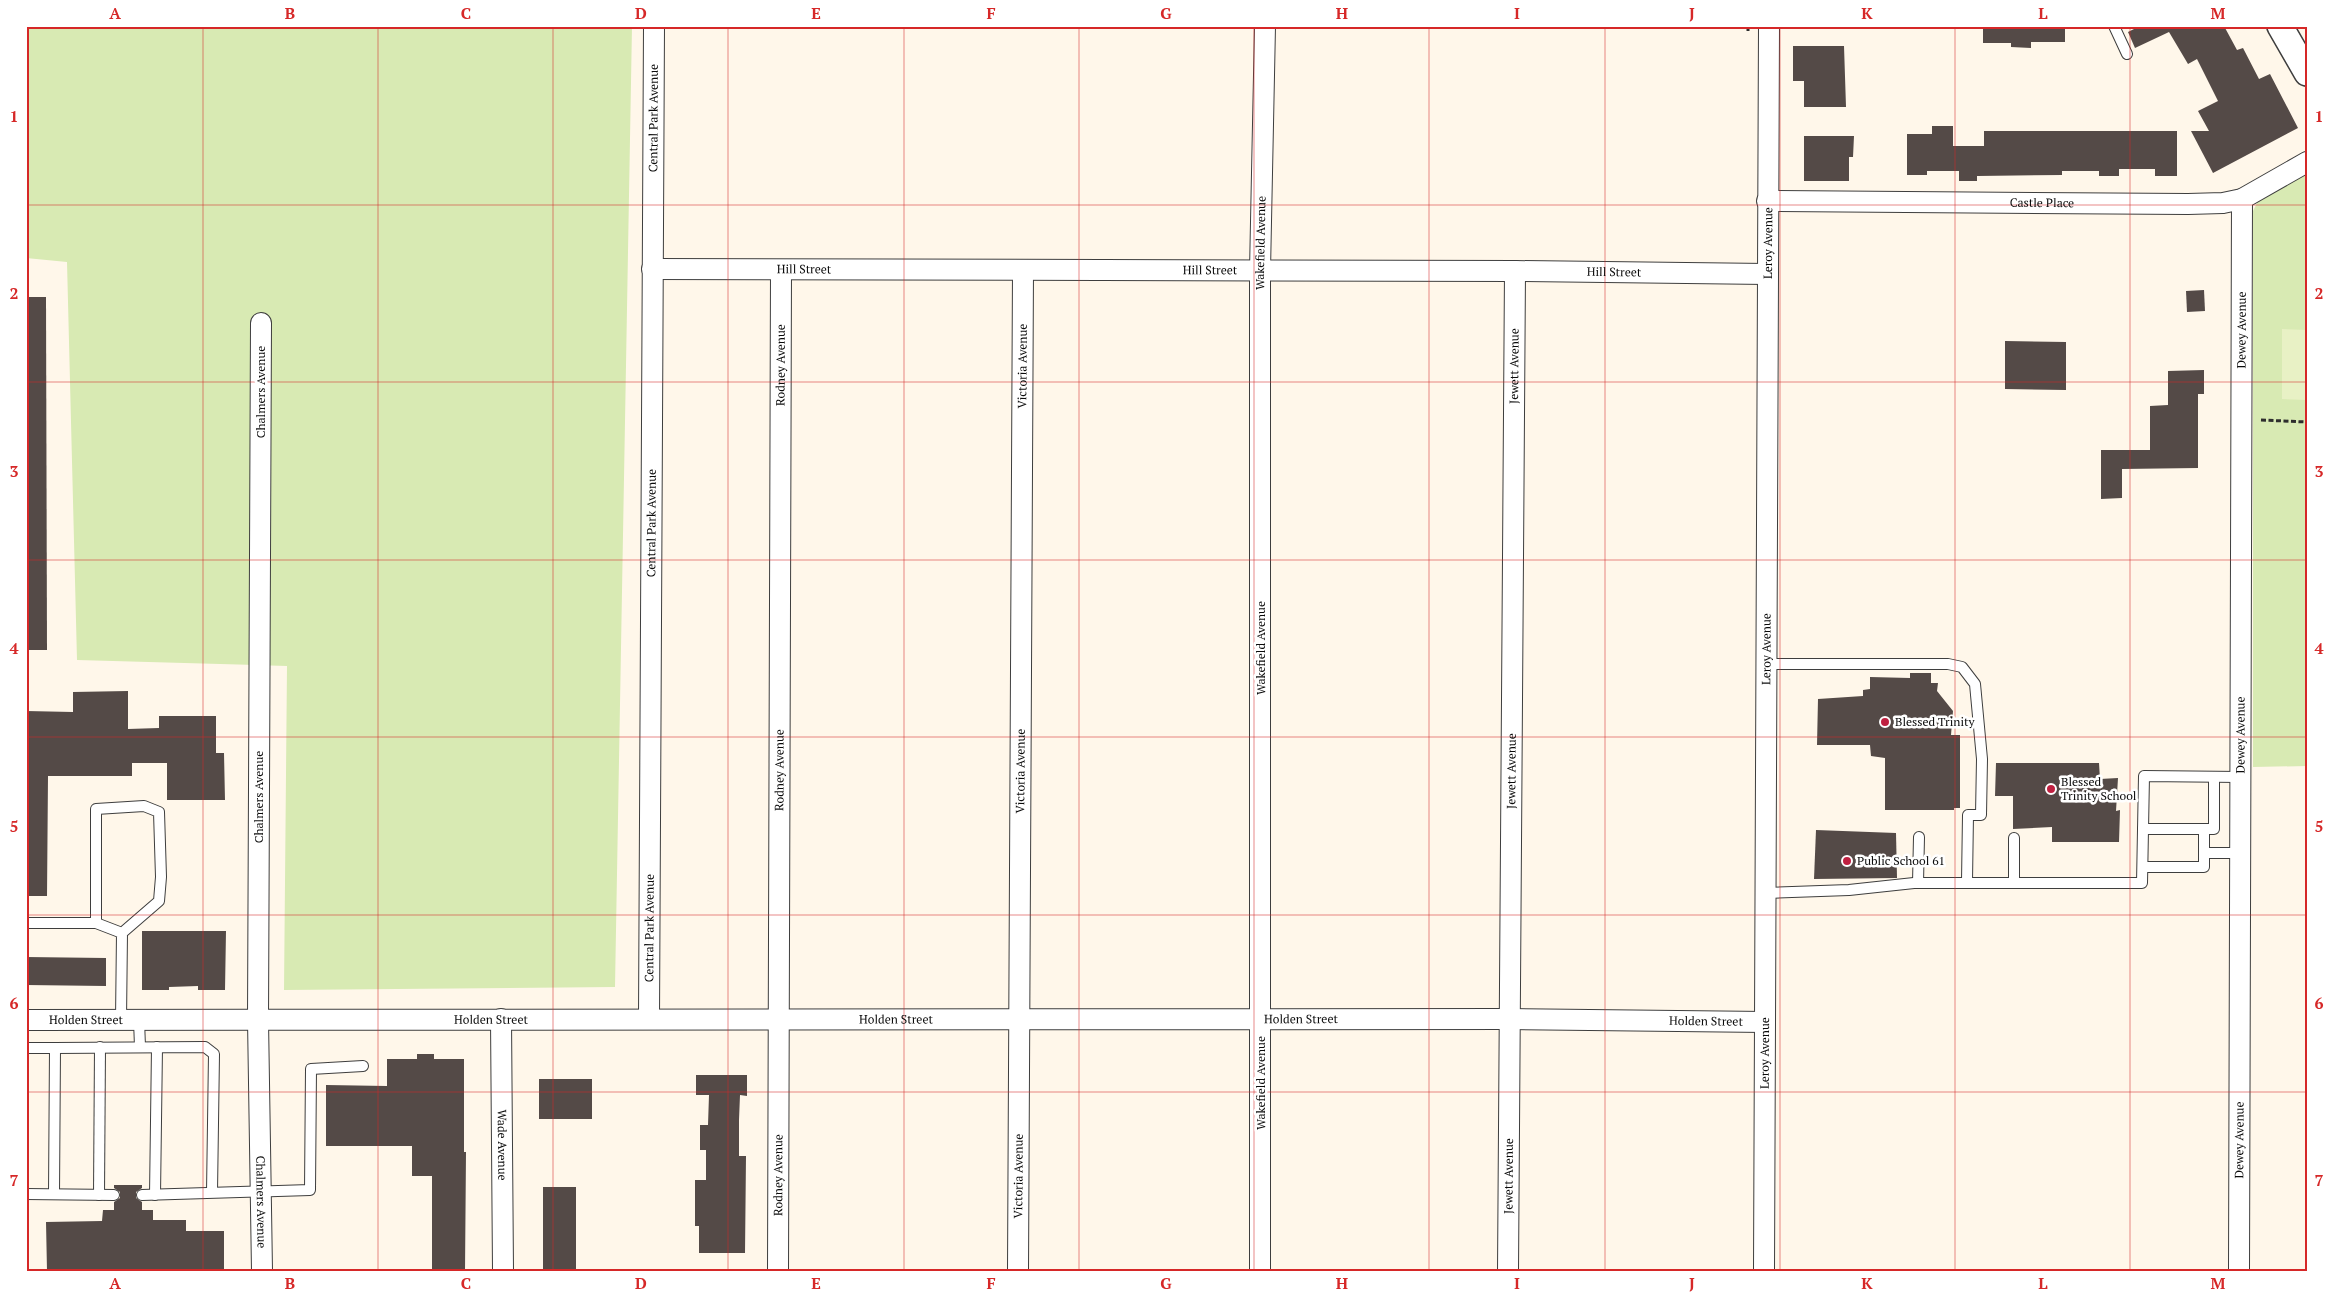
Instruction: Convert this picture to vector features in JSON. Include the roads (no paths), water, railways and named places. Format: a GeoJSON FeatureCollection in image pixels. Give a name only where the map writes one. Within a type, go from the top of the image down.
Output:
{"type":"FeatureCollection","features":[{"type":"Feature","properties":{"kind":"street","name":"Central Park Avenue"},"geometry":{"type":"LineString","coordinates":[[649,1019],[654,26]]}},
{"type":"Feature","properties":{"kind":"street","name":"Wakefield Avenue"},"geometry":{"type":"LineString","coordinates":[[1260,1271],[1262,1019],[1260,271],[1265,26]]}},
{"type":"Feature","properties":{"kind":"street","name":"Leroy Avenue"},"geometry":{"type":"LineString","coordinates":[[1764,1271],[1769,26]]}},
{"type":"Feature","properties":{"kind":"street"},"geometry":{"type":"LineString","coordinates":[[2280,26],[2307,72]]}},
{"type":"Feature","properties":{"kind":"street","name":"Castle Place"},"geometry":{"type":"LineString","coordinates":[[1767,201],[2223,203],[2242,199],[2307,162]]}},
{"type":"Feature","properties":{"kind":"street","name":"Dewey Avenue"},"geometry":{"type":"LineString","coordinates":[[2239,1271],[2242,199]]}},
{"type":"Feature","properties":{"kind":"street","name":"Hill Street"},"geometry":{"type":"LineString","coordinates":[[652,269],[1515,271],[1767,274]]}},
{"type":"Feature","properties":{"kind":"street","name":"Rodney Avenue"},"geometry":{"type":"LineString","coordinates":[[778,1271],[781,270]]}},
{"type":"Feature","properties":{"kind":"street","name":"Victoria Avenue"},"geometry":{"type":"LineString","coordinates":[[1018,1271],[1023,270]]}},
{"type":"Feature","properties":{"kind":"street","name":"Jewett Avenue"},"geometry":{"type":"LineString","coordinates":[[1508,1271],[1515,271]]}},
{"type":"Feature","properties":{"kind":"street","name":"Chalmers Avenue"},"geometry":{"type":"LineString","coordinates":[[261,323],[258,1020],[262,1271]]}},
{"type":"Feature","properties":{"kind":"street","name":"Wade Avenue"},"geometry":{"type":"LineString","coordinates":[[500,1019],[503,1271]]}},
{"type":"Feature","properties":{"kind":"street","name":"Holden Street"},"geometry":{"type":"LineString","coordinates":[[26,1020],[1509,1019],[1765,1022]]}},
{"type":"Feature","properties":{"kind":"lane"},"geometry":{"type":"LineString","coordinates":[[2114,26],[2127,54]]}},
{"type":"Feature","properties":{"kind":"lane"},"geometry":{"type":"LineString","coordinates":[[1767,664],[1948,664],[1962,667],[1974,684],[1982,759],[1981,815],[1968,815],[1967,881]]}},
{"type":"Feature","properties":{"kind":"lane"},"geometry":{"type":"LineString","coordinates":[[1766,893],[1849,890],[1918,882],[2142,883],[2144,776],[2240,777]]}},
{"type":"Feature","properties":{"kind":"lane"},"geometry":{"type":"LineString","coordinates":[[2143,829],[2214,829],[2214,777]]}},
{"type":"Feature","properties":{"kind":"lane"},"geometry":{"type":"LineString","coordinates":[[96,923],[96,809],[144,806],[159,812],[161,877],[159,901],[122,933]]}},
{"type":"Feature","properties":{"kind":"lane"},"geometry":{"type":"LineString","coordinates":[[2142,867],[2204,867],[2204,829]]}},
{"type":"Feature","properties":{"kind":"lane"},"geometry":{"type":"LineString","coordinates":[[1918,837],[1918,882]]}},
{"type":"Feature","properties":{"kind":"lane"},"geometry":{"type":"LineString","coordinates":[[2014,838],[2014,882]]}},
{"type":"Feature","properties":{"kind":"lane"},"geometry":{"type":"LineString","coordinates":[[2204,853],[2240,853]]}},
{"type":"Feature","properties":{"kind":"lane"},"geometry":{"type":"LineString","coordinates":[[26,923],[96,923],[122,933]]}},
{"type":"Feature","properties":{"kind":"lane"},"geometry":{"type":"LineString","coordinates":[[122,933],[130,1020],[140,1047]]}},
{"type":"Feature","properties":{"kind":"lane"},"geometry":{"type":"LineString","coordinates":[[99,1195],[100,1047]]}},
{"type":"Feature","properties":{"kind":"lane"},"geometry":{"type":"LineString","coordinates":[[155,1195],[157,1047]]}},
{"type":"Feature","properties":{"kind":"lane"},"geometry":{"type":"LineString","coordinates":[[26,1048],[206,1047],[214,1054],[212,1192]]}},
{"type":"Feature","properties":{"kind":"lane"},"geometry":{"type":"LineString","coordinates":[[54,1194],[55,1048]]}},
{"type":"Feature","properties":{"kind":"lane"},"geometry":{"type":"LineString","coordinates":[[142,1196],[261,1190],[310,1190],[311,1068],[363,1066]]}},
{"type":"Feature","properties":{"kind":"lane"},"geometry":{"type":"LineString","coordinates":[[26,1194],[114,1195]]}},
{"type":"Feature","properties":{"kind":"place","name":"Blessed Trinity"},"geometry":{"type":"Point","coordinates":[1885,722]}},
{"type":"Feature","properties":{"kind":"place","name":"Blessed Trinity School"},"geometry":{"type":"Point","coordinates":[2051,789]}},
{"type":"Feature","properties":{"kind":"place","name":"Public School 61"},"geometry":{"type":"Point","coordinates":[1847,861]}}]}
